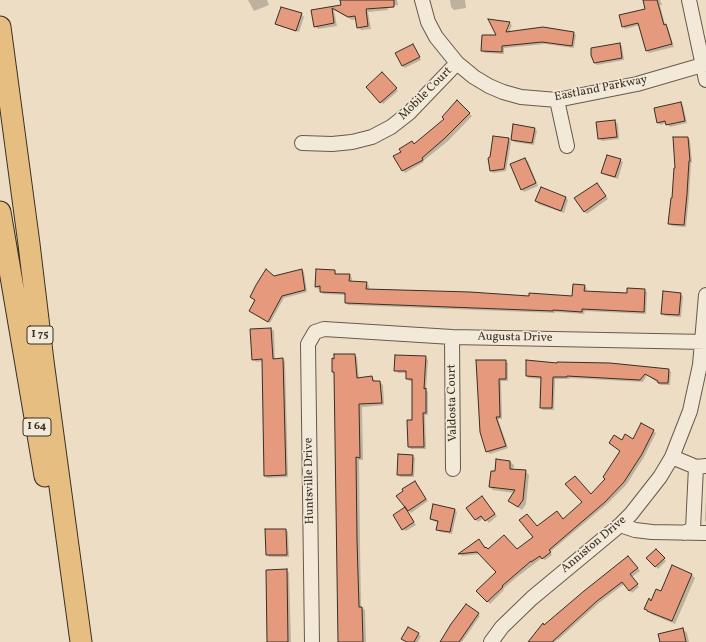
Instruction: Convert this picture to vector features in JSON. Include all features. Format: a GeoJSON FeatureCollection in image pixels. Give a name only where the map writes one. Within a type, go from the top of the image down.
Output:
{"type":"FeatureCollection","features":[{"type":"Feature","properties":{"kind":"highway","name":"I 75"},"geometry":{"type":"LineString","coordinates":[[0,27],[81,642]]}},
{"type":"Feature","properties":{"kind":"highway","name":"I 64"},"geometry":{"type":"LineString","coordinates":[[0,212],[72,642]]}},
{"type":"Feature","properties":{"kind":"street","name":"Eastland Parkway"},"geometry":{"type":"LineString","coordinates":[[422,0],[428,22],[436,37],[457,63],[474,77],[489,86],[521,97],[557,100],[637,84],[704,64]]}},
{"type":"Feature","properties":{"kind":"street"},"geometry":{"type":"LineString","coordinates":[[689,0],[704,64],[706,80]]}},
{"type":"Feature","properties":{"kind":"street","name":"Mobile Court"},"geometry":{"type":"LineString","coordinates":[[302,143],[332,144],[352,142],[372,137],[391,127],[410,113],[457,63]]}},
{"type":"Feature","properties":{"kind":"street"},"geometry":{"type":"LineString","coordinates":[[557,100],[567,146]]}},
{"type":"Feature","properties":{"kind":"street","name":"Anniston Drive"},"geometry":{"type":"LineString","coordinates":[[491,642],[502,627],[527,601],[620,525],[631,514],[660,477],[672,457],[690,411],[696,388],[704,342],[706,296]]}},
{"type":"Feature","properties":{"kind":"street","name":"Augusta Drive"},"geometry":{"type":"LineString","coordinates":[[324,329],[452,337],[704,342]]}},
{"type":"Feature","properties":{"kind":"street","name":"Huntsville Drive"},"geometry":{"type":"LineString","coordinates":[[312,642],[308,344],[315,332],[324,329]]}},
{"type":"Feature","properties":{"kind":"street","name":"Valdosta Court"},"geometry":{"type":"LineString","coordinates":[[452,337],[454,468]]}},
{"type":"Feature","properties":{"kind":"street"},"geometry":{"type":"LineString","coordinates":[[672,457],[701,467],[693,529],[684,533]]}},
{"type":"Feature","properties":{"kind":"street"},"geometry":{"type":"LineString","coordinates":[[620,525],[635,530],[652,532],[706,534]]}},
{"type":"Feature","properties":{"kind":"building"},"geometry":{"type":"Polygon","coordinates":[[[340,0],[394,0],[394,7],[366,9],[368,26],[357,28],[355,16],[348,17],[332,8],[334,23],[314,27],[311,10],[341,5],[340,0]]]}},
{"type":"Feature","properties":{"kind":"building"},"geometry":{"type":"Polygon","coordinates":[[[643,0],[657,0],[664,25],[666,24],[672,44],[646,51],[638,23],[622,27],[619,15],[645,9],[643,0]]]}},
{"type":"Feature","properties":{"kind":"building"},"geometry":{"type":"Polygon","coordinates":[[[281,7],[302,13],[296,31],[275,24],[281,7]]]}},
{"type":"Feature","properties":{"kind":"building"},"geometry":{"type":"Polygon","coordinates":[[[488,19],[510,22],[506,32],[543,27],[574,32],[572,46],[542,42],[502,46],[502,52],[481,51],[482,35],[496,35],[488,19]]]}},
{"type":"Feature","properties":{"kind":"building"},"geometry":{"type":"Polygon","coordinates":[[[620,43],[622,58],[594,63],[591,55],[591,48],[620,43]]]}},
{"type":"Feature","properties":{"kind":"building"},"geometry":{"type":"Polygon","coordinates":[[[413,44],[420,57],[402,66],[395,53],[413,44]]]}},
{"type":"Feature","properties":{"kind":"building"},"geometry":{"type":"Polygon","coordinates":[[[382,72],[397,88],[380,103],[366,87],[382,72]]]}},
{"type":"Feature","properties":{"kind":"building"},"geometry":{"type":"Polygon","coordinates":[[[457,100],[470,113],[422,158],[423,160],[402,171],[393,156],[401,152],[399,149],[412,141],[414,144],[444,119],[442,117],[457,100]]]}},
{"type":"Feature","properties":{"kind":"building"},"geometry":{"type":"Polygon","coordinates":[[[681,102],[685,121],[666,125],[665,121],[657,123],[654,108],[681,102]]]}},
{"type":"Feature","properties":{"kind":"building"},"geometry":{"type":"Polygon","coordinates":[[[615,120],[617,137],[598,139],[596,122],[615,120]]]}},
{"type":"Feature","properties":{"kind":"building"},"geometry":{"type":"Polygon","coordinates":[[[513,124],[535,128],[532,143],[511,140],[513,124]]]}},
{"type":"Feature","properties":{"kind":"building"},"geometry":{"type":"Polygon","coordinates":[[[493,136],[509,138],[504,169],[490,171],[488,158],[490,157],[493,136]]]}},
{"type":"Feature","properties":{"kind":"building"},"geometry":{"type":"Polygon","coordinates":[[[673,137],[688,137],[690,161],[684,225],[668,224],[675,168],[673,137]]]}},
{"type":"Feature","properties":{"kind":"building"},"geometry":{"type":"Polygon","coordinates":[[[607,155],[621,159],[615,177],[601,173],[607,155]]]}},
{"type":"Feature","properties":{"kind":"building"},"geometry":{"type":"Polygon","coordinates":[[[525,158],[536,183],[521,190],[510,164],[525,158]]]}},
{"type":"Feature","properties":{"kind":"building"},"geometry":{"type":"Polygon","coordinates":[[[597,183],[606,196],[584,212],[574,198],[597,183]]]}},
{"type":"Feature","properties":{"kind":"building"},"geometry":{"type":"Polygon","coordinates":[[[541,187],[566,197],[561,211],[535,201],[541,187]]]}},
{"type":"Feature","properties":{"kind":"building"},"geometry":{"type":"Polygon","coordinates":[[[266,269],[274,276],[302,269],[305,290],[282,296],[268,322],[249,311],[255,300],[250,297],[266,269]]]}},
{"type":"Feature","properties":{"kind":"building"},"geometry":{"type":"Polygon","coordinates":[[[316,269],[335,270],[335,274],[350,274],[349,281],[367,282],[366,289],[470,292],[529,296],[529,293],[572,296],[573,284],[585,285],[584,291],[627,293],[627,288],[645,289],[644,312],[582,309],[582,312],[345,303],[345,293],[320,292],[320,286],[315,287],[316,269]]]}},
{"type":"Feature","properties":{"kind":"building"},"geometry":{"type":"Polygon","coordinates":[[[663,291],[681,293],[679,315],[661,314],[663,291]]]}},
{"type":"Feature","properties":{"kind":"building"},"geometry":{"type":"Polygon","coordinates":[[[271,328],[273,359],[283,358],[286,475],[264,476],[262,359],[252,360],[250,329],[271,328]]]}},
{"type":"Feature","properties":{"kind":"building"},"geometry":{"type":"Polygon","coordinates":[[[334,354],[355,354],[357,378],[372,376],[373,381],[380,381],[382,403],[359,404],[360,458],[356,457],[357,540],[359,607],[362,607],[363,642],[338,642],[334,372],[332,372],[332,358],[334,359],[334,354]]]}},
{"type":"Feature","properties":{"kind":"building"},"geometry":{"type":"Polygon","coordinates":[[[395,355],[426,356],[424,389],[426,388],[426,413],[423,413],[424,447],[408,447],[407,420],[412,420],[412,379],[406,379],[406,371],[394,371],[395,355]]]}},
{"type":"Feature","properties":{"kind":"building"},"geometry":{"type":"Polygon","coordinates":[[[476,360],[506,360],[506,379],[499,379],[500,417],[496,417],[506,446],[486,452],[480,432],[476,360]]]}},
{"type":"Feature","properties":{"kind":"building"},"geometry":{"type":"Polygon","coordinates":[[[526,360],[557,363],[610,363],[669,369],[668,383],[658,383],[658,381],[645,374],[640,380],[567,376],[553,377],[552,408],[540,408],[541,377],[526,376],[526,360]]]}},
{"type":"Feature","properties":{"kind":"building"},"geometry":{"type":"Polygon","coordinates":[[[641,423],[654,430],[642,454],[624,482],[605,502],[549,550],[551,552],[542,559],[540,556],[531,561],[502,586],[503,587],[487,602],[476,591],[496,572],[477,552],[458,554],[479,539],[485,548],[486,547],[488,549],[504,535],[517,549],[533,537],[519,520],[527,514],[537,526],[557,511],[563,519],[582,502],[565,484],[575,476],[591,494],[605,479],[603,477],[620,451],[609,443],[614,435],[622,440],[625,434],[633,439],[641,423]]]}},
{"type":"Feature","properties":{"kind":"building"},"geometry":{"type":"Polygon","coordinates":[[[398,454],[413,455],[412,475],[397,475],[398,454]]]}},
{"type":"Feature","properties":{"kind":"building"},"geometry":{"type":"Polygon","coordinates":[[[496,459],[510,461],[510,469],[526,470],[523,500],[518,507],[508,501],[515,490],[489,487],[491,471],[495,471],[496,459]]]}},
{"type":"Feature","properties":{"kind":"building"},"geometry":{"type":"Polygon","coordinates":[[[415,481],[426,499],[408,511],[396,496],[403,491],[402,489],[415,481]]]}},
{"type":"Feature","properties":{"kind":"building"},"geometry":{"type":"Polygon","coordinates":[[[482,496],[495,514],[485,521],[481,516],[475,520],[466,508],[482,496]]]}},
{"type":"Feature","properties":{"kind":"building"},"geometry":{"type":"Polygon","coordinates":[[[433,504],[455,509],[450,532],[436,530],[438,521],[430,519],[433,504]]]}},
{"type":"Feature","properties":{"kind":"building"},"geometry":{"type":"Polygon","coordinates":[[[405,507],[414,522],[402,530],[393,515],[405,507]]]}},
{"type":"Feature","properties":{"kind":"building"},"geometry":{"type":"Polygon","coordinates":[[[265,529],[286,529],[287,555],[266,555],[265,529]]]}},
{"type":"Feature","properties":{"kind":"building"},"geometry":{"type":"Polygon","coordinates":[[[656,549],[665,558],[655,567],[646,558],[656,549]]]}},
{"type":"Feature","properties":{"kind":"building"},"geometry":{"type":"Polygon","coordinates":[[[628,556],[638,568],[630,574],[638,584],[629,591],[622,582],[597,601],[552,642],[528,642],[543,623],[544,625],[628,556]]]}},
{"type":"Feature","properties":{"kind":"building"},"geometry":{"type":"Polygon","coordinates":[[[672,565],[692,574],[672,621],[644,609],[649,598],[651,601],[656,589],[661,591],[672,565]]]}},
{"type":"Feature","properties":{"kind":"building"},"geometry":{"type":"Polygon","coordinates":[[[287,569],[288,642],[267,642],[266,570],[287,569]]]}},
{"type":"Feature","properties":{"kind":"building"},"geometry":{"type":"Polygon","coordinates":[[[466,604],[479,613],[459,642],[440,642],[451,624],[466,604]]]}},
{"type":"Feature","properties":{"kind":"building"},"geometry":{"type":"Polygon","coordinates":[[[408,627],[419,633],[414,642],[407,642],[401,639],[408,627]]]}},
{"type":"Feature","properties":{"kind":"building"},"geometry":{"type":"Polygon","coordinates":[[[683,628],[686,642],[660,642],[658,634],[683,628]]]}}]}
